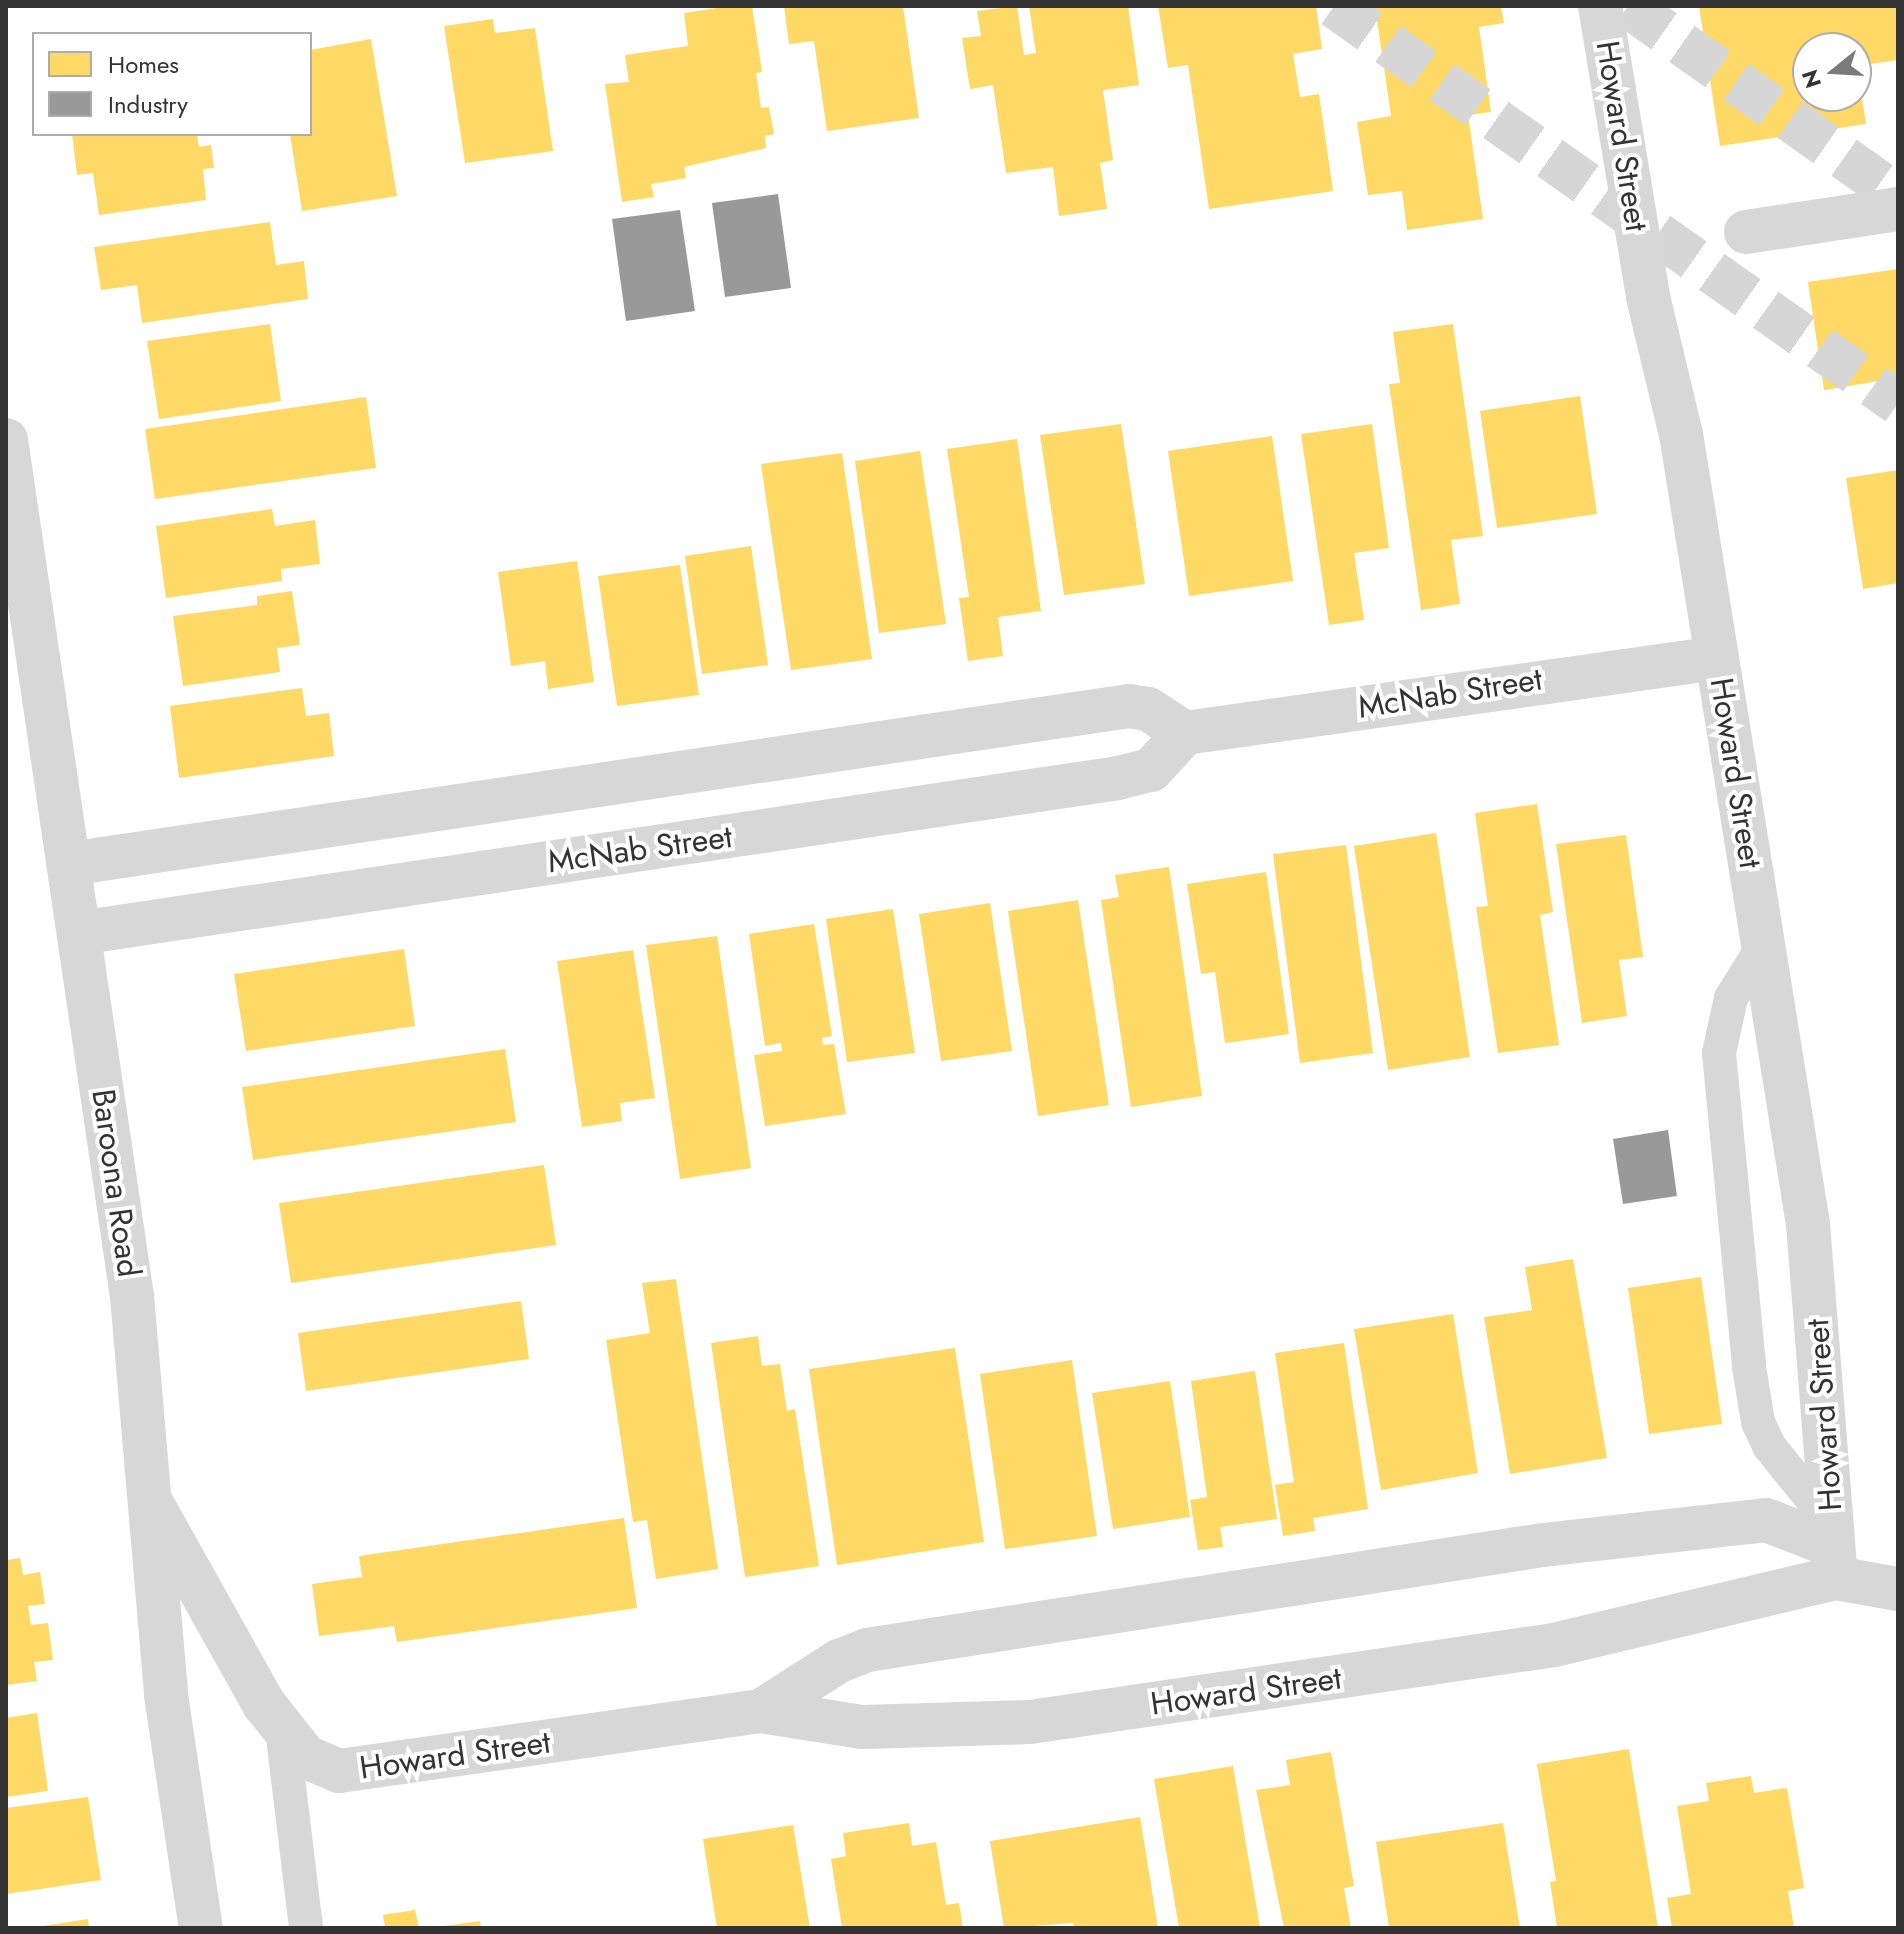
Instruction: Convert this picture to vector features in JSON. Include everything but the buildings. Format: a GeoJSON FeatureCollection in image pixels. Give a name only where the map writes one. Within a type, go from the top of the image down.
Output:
{"type":"FeatureCollection","features":[{"type":"Feature","properties":{"kind":"street","name":"Howard Street"},"geometry":{"type":"LineString","coordinates":[[1600,6],[1648,297],[1681,434],[1815,1280],[1833,1550]]}},
{"type":"Feature","properties":{"kind":"street"},"geometry":{"type":"LineString","coordinates":[[1746,232],[1898,209]]}},
{"type":"Feature","properties":{"kind":"street","name":"Baroona Road"},"geometry":{"type":"LineString","coordinates":[[6,440],[132,1296],[166,1695],[201,1928]]}},
{"type":"Feature","properties":{"kind":"street","name":"McNab Street"},"geometry":{"type":"LineString","coordinates":[[79,933],[1118,778],[1159,765],[1185,733],[1717,658]]}},
{"type":"Feature","properties":{"kind":"street"},"geometry":{"type":"LineString","coordinates":[[69,864],[1129,706],[1148,709],[1185,733]]}},
{"type":"Feature","properties":{"kind":"street","name":"Howard Street"},"geometry":{"type":"LineString","coordinates":[[151,1502],[233,1655],[282,1729],[319,1765],[354,1771],[761,1711],[862,1727],[1042,1721],[1554,1645],[1833,1550]]}},
{"type":"Feature","properties":{"kind":"street","name":"Howard Street"},"geometry":{"type":"LineString","coordinates":[[761,1711],[839,1661],[867,1650],[1543,1545],[1678,1526],[1766,1520],[1833,1550]]}},
{"type":"Feature","properties":{"kind":"street"},"geometry":{"type":"LineString","coordinates":[[1833,1550],[1898,1589]]}},
{"type":"Feature","properties":{"kind":"lane"},"geometry":{"type":"LineString","coordinates":[[1764,945],[1731,998],[1719,1053],[1749,1367],[1758,1422],[1769,1446],[1833,1550]]}},
{"type":"Feature","properties":{"kind":"lane"},"geometry":{"type":"LineString","coordinates":[[282,1729],[306,1928]]}},
{"type":"Feature","properties":{"kind":"tunnel"},"geometry":{"type":"LineString","coordinates":[[1334,6],[1898,403]]}},
{"type":"Feature","properties":{"kind":"tunnel"},"geometry":{"type":"LineString","coordinates":[[1628,6],[1898,196]]}}]}
